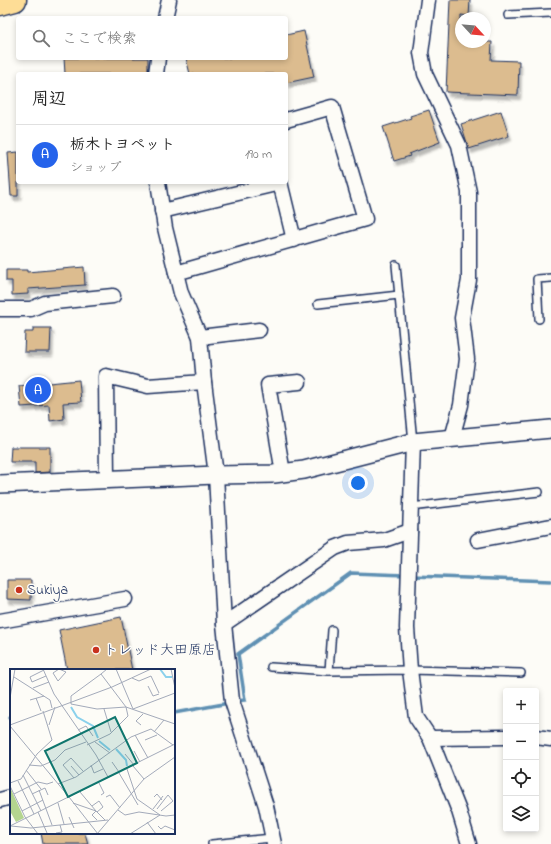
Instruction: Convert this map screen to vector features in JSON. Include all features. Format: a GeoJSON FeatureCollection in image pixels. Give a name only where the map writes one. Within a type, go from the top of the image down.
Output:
{"type":"FeatureCollection","features":[{"type":"Feature","properties":{"kind":"highway"},"geometry":{"type":"LineString","coordinates":[[0,4],[15,0]]}},
{"type":"Feature","properties":{"kind":"street"},"geometry":{"type":"LineString","coordinates":[[165,16],[169,0]]}},
{"type":"Feature","properties":{"kind":"street"},"geometry":{"type":"LineString","coordinates":[[428,0],[421,53],[425,74],[459,145],[469,192],[469,280],[462,318],[467,358],[462,405],[452,438]]}},
{"type":"Feature","properties":{"kind":"street"},"geometry":{"type":"LineString","coordinates":[[156,72],[158,60]]}},
{"type":"Feature","properties":{"kind":"street"},"geometry":{"type":"LineString","coordinates":[[176,273],[366,220],[332,108],[288,119]]}},
{"type":"Feature","properties":{"kind":"street"},"geometry":{"type":"LineString","coordinates":[[158,184],[164,228],[181,293],[200,337],[204,382],[216,475],[224,624],[232,700],[266,806],[273,841]]}},
{"type":"Feature","properties":{"kind":"street"},"geometry":{"type":"LineString","coordinates":[[162,211],[272,184]]}},
{"type":"Feature","properties":{"kind":"street"},"geometry":{"type":"LineString","coordinates":[[280,184],[294,240]]}},
{"type":"Feature","properties":{"kind":"street"},"geometry":{"type":"LineString","coordinates":[[0,310],[31,309],[45,303],[113,296]]}},
{"type":"Feature","properties":{"kind":"street"},"geometry":{"type":"LineString","coordinates":[[200,337],[259,330]]}},
{"type":"Feature","properties":{"kind":"street"},"geometry":{"type":"LineString","coordinates":[[107,480],[106,376],[148,386],[204,382]]}},
{"type":"Feature","properties":{"kind":"street"},"geometry":{"type":"LineString","coordinates":[[283,473],[268,385],[299,382]]}},
{"type":"Feature","properties":{"kind":"street"},"geometry":{"type":"LineString","coordinates":[[0,484],[274,474],[304,470],[413,442],[551,429]]}},
{"type":"Feature","properties":{"kind":"street"},"geometry":{"type":"LineString","coordinates":[[413,442],[407,628],[410,670],[416,717],[430,738],[459,811],[469,844]]}},
{"type":"Feature","properties":{"kind":"street"},"geometry":{"type":"LineString","coordinates":[[478,540],[551,526]]}},
{"type":"Feature","properties":{"kind":"street"},"geometry":{"type":"LineString","coordinates":[[224,624],[335,548],[348,543],[384,540],[410,530]]}},
{"type":"Feature","properties":{"kind":"street"},"geometry":{"type":"LineString","coordinates":[[0,622],[125,599]]}},
{"type":"Feature","properties":{"kind":"street"},"geometry":{"type":"LineString","coordinates":[[430,738],[503,737]]}},
{"type":"Feature","properties":{"kind":"street"},"geometry":{"type":"LineString","coordinates":[[539,737],[551,739]]}},
{"type":"Feature","properties":{"kind":"street"},"geometry":{"type":"LineString","coordinates":[[0,800],[10,797]]}},
{"type":"Feature","properties":{"kind":"lane"},"geometry":{"type":"LineString","coordinates":[[508,15],[551,13]]}},
{"type":"Feature","properties":{"kind":"lane"},"geometry":{"type":"LineString","coordinates":[[396,265],[413,442]]}},
{"type":"Feature","properties":{"kind":"lane"},"geometry":{"type":"LineString","coordinates":[[539,319],[537,279],[551,278]]}},
{"type":"Feature","properties":{"kind":"lane"},"geometry":{"type":"LineString","coordinates":[[318,304],[399,295]]}},
{"type":"Feature","properties":{"kind":"lane"},"geometry":{"type":"LineString","coordinates":[[411,507],[539,492]]}},
{"type":"Feature","properties":{"kind":"lane"},"geometry":{"type":"LineString","coordinates":[[329,671],[332,630]]}},
{"type":"Feature","properties":{"kind":"lane"},"geometry":{"type":"LineString","coordinates":[[271,667],[329,671],[410,670],[521,673]]}},
{"type":"Feature","properties":{"kind":"lane"},"geometry":{"type":"LineString","coordinates":[[212,844],[273,841]]}},
{"type":"Feature","properties":{"kind":"building"},"geometry":{"type":"Polygon","coordinates":[[[450,0],[470,0],[469,12],[455,12],[455,48],[491,48],[492,42],[491,60],[519,61],[518,95],[446,92],[450,0]]]}},
{"type":"Feature","properties":{"kind":"building"},"geometry":{"type":"Polygon","coordinates":[[[304,31],[314,77],[288,83],[288,72],[190,72],[186,60],[288,60],[288,35],[304,31]]]}},
{"type":"Feature","properties":{"kind":"building"},"geometry":{"type":"Polygon","coordinates":[[[64,60],[148,60],[148,72],[65,72],[64,60]]]}},
{"type":"Feature","properties":{"kind":"building"},"geometry":{"type":"Polygon","coordinates":[[[429,110],[440,142],[409,154],[410,156],[394,161],[383,127],[411,118],[410,116],[429,110]]]}},
{"type":"Feature","properties":{"kind":"building"},"geometry":{"type":"Polygon","coordinates":[[[501,111],[509,136],[469,149],[461,124],[501,111]]]}},
{"type":"Feature","properties":{"kind":"building"},"geometry":{"type":"Polygon","coordinates":[[[16,152],[16,184],[18,184],[18,196],[11,196],[8,153],[16,152]]]}},
{"type":"Feature","properties":{"kind":"building"},"geometry":{"type":"Polygon","coordinates":[[[84,267],[85,285],[28,289],[28,294],[12,295],[12,281],[6,281],[6,270],[27,270],[27,272],[84,267]]]}},
{"type":"Feature","properties":{"kind":"building"},"geometry":{"type":"Polygon","coordinates":[[[33,328],[51,328],[50,352],[24,352],[25,332],[33,332],[33,328]]]}},
{"type":"Feature","properties":{"kind":"building"},"geometry":{"type":"Polygon","coordinates":[[[79,380],[81,402],[63,403],[64,419],[50,421],[49,405],[21,407],[19,386],[79,380]]]}},
{"type":"Feature","properties":{"kind":"building"},"geometry":{"type":"Polygon","coordinates":[[[11,447],[50,447],[50,472],[35,473],[35,462],[10,462],[11,447]]]}},
{"type":"Feature","properties":{"kind":"building","name":"Sukiya"},"geometry":{"type":"Polygon","coordinates":[[[7,580],[31,580],[31,600],[7,599],[7,580]]]}},
{"type":"Feature","properties":{"kind":"building","name":"トレッド大田原店"},"geometry":{"type":"Polygon","coordinates":[[[121,617],[132,669],[67,669],[59,630],[121,617]]]}},
{"type":"Feature","properties":{"kind":"building"},"geometry":{"type":"Polygon","coordinates":[[[41,834],[85,834],[88,844],[43,844],[41,834]]]}},
{"type":"Feature","properties":{"kind":"waterway"},"geometry":{"type":"LineString","coordinates":[[235,701],[245,700],[238,654],[351,573],[406,575]]}},
{"type":"Feature","properties":{"kind":"waterway"},"geometry":{"type":"LineString","coordinates":[[412,576],[551,581]]}},
{"type":"Feature","properties":{"kind":"waterway"},"geometry":{"type":"LineString","coordinates":[[175,713],[229,703]]}},
{"type":"Feature","properties":{"kind":"place","name":"栃木トヨペット"},"geometry":{"type":"Point","coordinates":[38,390]}},
{"type":"Feature","properties":{"kind":"place","name":"Sukiya"},"geometry":{"type":"Point","coordinates":[19,590]}},
{"type":"Feature","properties":{"kind":"place","name":"トレッド大田原店"},"geometry":{"type":"Point","coordinates":[96,650]}}]}
